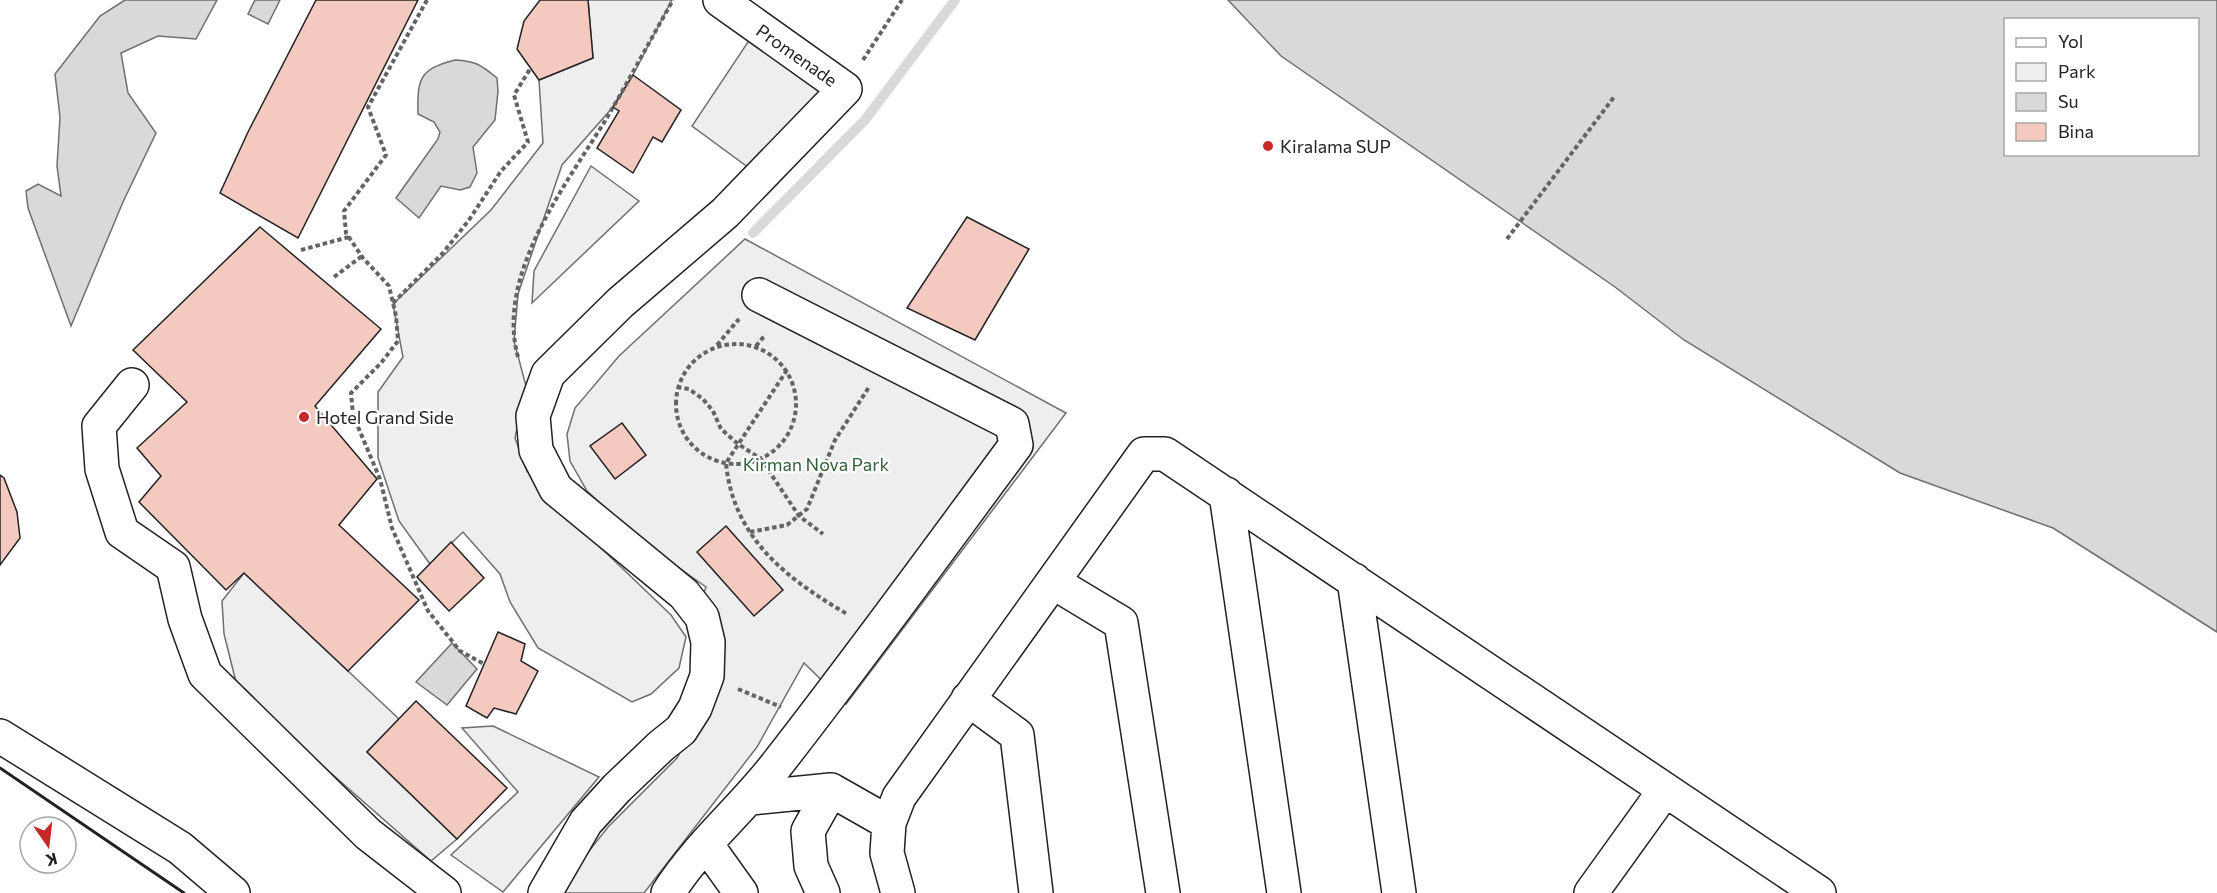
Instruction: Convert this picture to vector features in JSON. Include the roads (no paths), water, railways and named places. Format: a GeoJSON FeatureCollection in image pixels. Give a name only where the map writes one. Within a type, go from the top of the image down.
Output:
{"type":"FeatureCollection","features":[{"type":"Feature","properties":{"kind":"street","name":"Promenade"},"geometry":{"type":"LineString","coordinates":[[545,893],[586,822],[616,788],[681,730],[695,708],[707,676],[708,642],[702,617],[684,594],[556,489],[536,450],[533,416],[548,374],[620,303],[725,213],[845,89],[720,0]]}},
{"type":"Feature","properties":{"kind":"street"},"geometry":{"type":"LineString","coordinates":[[668,893],[706,844],[751,798],[812,720],[1016,445],[1012,424],[759,295]]}},
{"type":"Feature","properties":{"kind":"street"},"geometry":{"type":"LineString","coordinates":[[132,385],[99,426],[102,469],[122,532],[173,567],[185,620],[205,674],[368,834],[444,893]]}},
{"type":"Feature","properties":{"kind":"street"},"geometry":{"type":"LineString","coordinates":[[898,893],[887,853],[889,823],[899,796],[1144,454],[1166,454],[1819,893]]}},
{"type":"Feature","properties":{"kind":"street"},"geometry":{"type":"LineString","coordinates":[[1226,494],[1284,893]]}},
{"type":"Feature","properties":{"kind":"street"},"geometry":{"type":"LineString","coordinates":[[1354,580],[1399,893]]}},
{"type":"Feature","properties":{"kind":"street"},"geometry":{"type":"LineString","coordinates":[[1053,582],[1121,623],[1163,893]]}},
{"type":"Feature","properties":{"kind":"street"},"geometry":{"type":"LineString","coordinates":[[969,699],[1017,735],[1036,893]]}},
{"type":"Feature","properties":{"kind":"street"},"geometry":{"type":"LineString","coordinates":[[0,736],[180,848],[233,893]]}},
{"type":"Feature","properties":{"kind":"street"},"geometry":{"type":"LineString","coordinates":[[751,798],[831,790],[889,823]]}},
{"type":"Feature","properties":{"kind":"street"},"geometry":{"type":"LineString","coordinates":[[823,893],[811,866],[808,831],[831,790]]}},
{"type":"Feature","properties":{"kind":"street"},"geometry":{"type":"LineString","coordinates":[[1591,893],[1665,790]]}},
{"type":"Feature","properties":{"kind":"street"},"geometry":{"type":"LineString","coordinates":[[706,844],[741,893]]}},
{"type":"Feature","properties":{"kind":"water"},"geometry":{"type":"Polygon","coordinates":[[[125,0],[217,0],[196,39],[158,36],[121,53],[128,93],[156,133],[123,202],[71,326],[28,208],[26,191],[38,184],[61,196],[57,166],[60,117],[55,74],[100,16],[125,0]]]}},
{"type":"Feature","properties":{"kind":"water"},"geometry":{"type":"Polygon","coordinates":[[[255,0],[280,0],[268,24],[248,14],[255,0]]]}},
{"type":"Feature","properties":{"kind":"water"},"geometry":{"type":"Polygon","coordinates":[[[1228,0],[2217,0],[2217,632],[2053,528],[1900,473],[1684,340],[1615,287],[1281,56],[1228,0]]]}},
{"type":"Feature","properties":{"kind":"water"},"geometry":{"type":"Polygon","coordinates":[[[455,60],[478,64],[497,78],[495,120],[473,147],[477,173],[470,187],[460,190],[441,186],[419,218],[396,198],[438,139],[440,132],[434,122],[418,114],[420,83],[434,67],[455,60]]]}},
{"type":"Feature","properties":{"kind":"water"},"geometry":{"type":"Polygon","coordinates":[[[452,643],[477,669],[447,705],[416,682],[452,643]]]}},
{"type":"Feature","properties":{"kind":"waterway"},"geometry":{"type":"LineString","coordinates":[[753,233],[865,120],[955,0]]}},
{"type":"Feature","properties":{"kind":"place","name":"Kiralama SUP"},"geometry":{"type":"Point","coordinates":[1268,146]}},
{"type":"Feature","properties":{"kind":"place","name":"Hotel Grand Side"},"geometry":{"type":"Point","coordinates":[304,417]}},
{"type":"Feature","properties":{"kind":"park label","name":"Kirman Nova Park"},"geometry":{"type":"Point","coordinates":[816,464]}}]}
